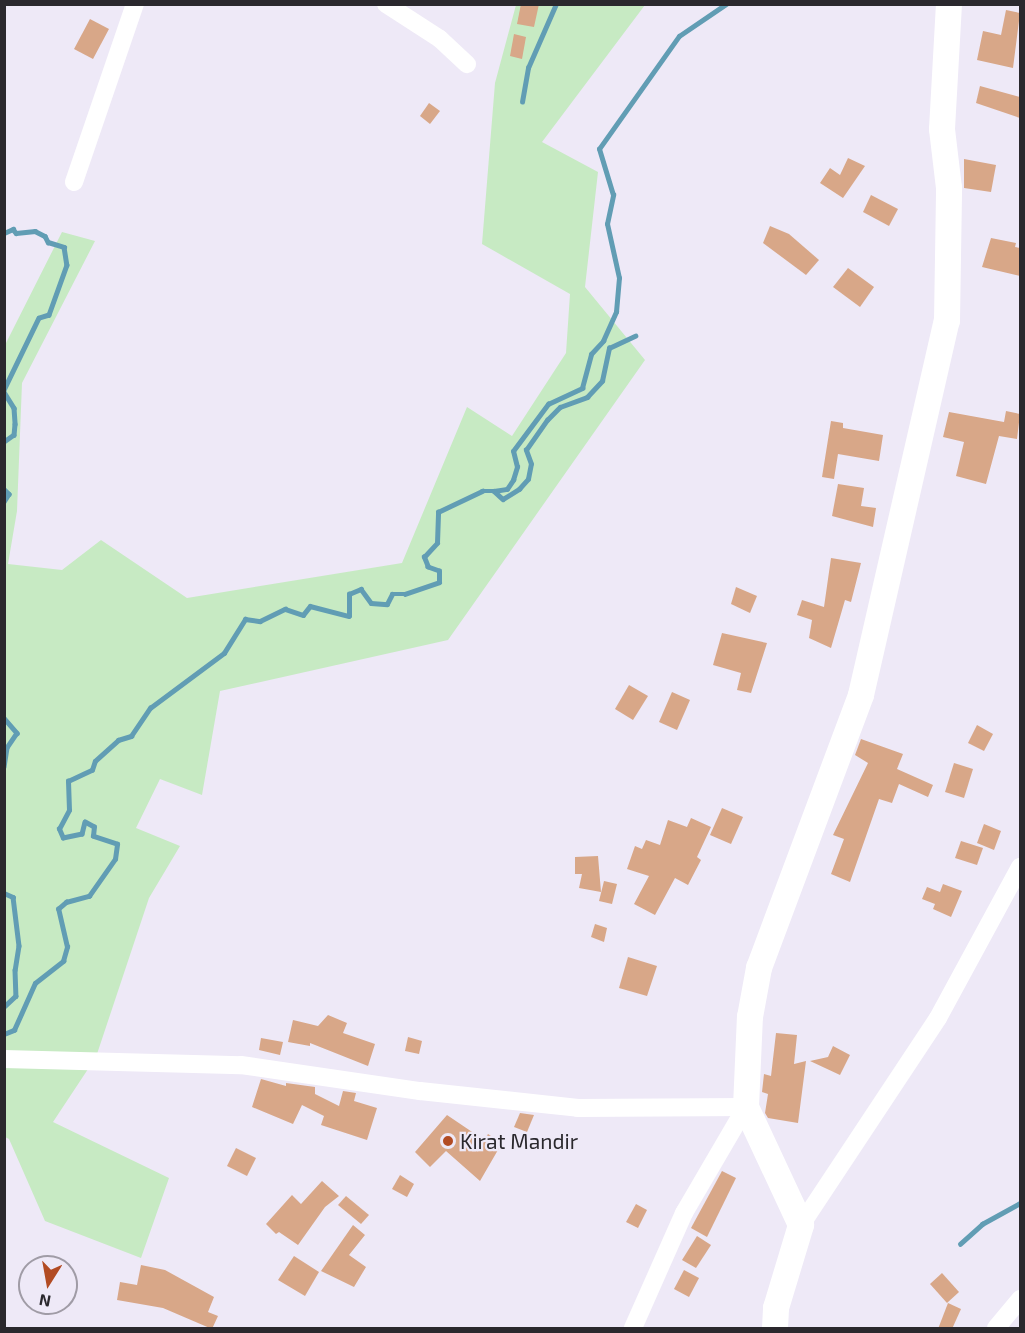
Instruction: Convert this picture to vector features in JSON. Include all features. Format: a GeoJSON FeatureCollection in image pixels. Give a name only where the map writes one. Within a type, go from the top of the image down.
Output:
{"type":"FeatureCollection","features":[{"type":"Feature","properties":{"kind":"street"},"geometry":{"type":"LineString","coordinates":[[74,182],[135,4]]}},
{"type":"Feature","properties":{"kind":"street"},"geometry":{"type":"LineString","coordinates":[[801,1225],[746,1107],[750,1017],[759,968],[861,695],[947,321],[949,188],[942,129],[949,4]]}},
{"type":"Feature","properties":{"kind":"street"},"geometry":{"type":"LineString","coordinates":[[400,8],[440,39],[467,64]]}},
{"type":"Feature","properties":{"kind":"street"},"geometry":{"type":"LineString","coordinates":[[775,1329],[776,1308],[801,1225],[938,1018],[1020,867]]}},
{"type":"Feature","properties":{"kind":"street"},"geometry":{"type":"LineString","coordinates":[[4,1059],[241,1065],[420,1091],[578,1108],[746,1107]]}},
{"type":"Feature","properties":{"kind":"street"},"geometry":{"type":"LineString","coordinates":[[633,1329],[684,1213],[746,1107]]}},
{"type":"Feature","properties":{"kind":"street"},"geometry":{"type":"LineString","coordinates":[[996,1329],[1020,1299]]}},
{"type":"Feature","properties":{"kind":"green space"},"geometry":{"type":"Polygon","coordinates":[[[516,5],[645,5],[542,142],[598,172],[585,287],[645,360],[448,640],[220,691],[202,795],[160,779],[136,828],[180,846],[149,898],[96,1057],[53,1122],[169,1178],[141,1258],[45,1221],[9,1139],[5,1137],[4,347],[62,232],[95,241],[22,383],[17,511],[8,564],[62,570],[101,540],[187,598],[402,563],[467,407],[512,436],[566,353],[570,294],[482,244],[495,83],[516,5]]]}},
{"type":"Feature","properties":{"kind":"building"},"geometry":{"type":"Polygon","coordinates":[[[521,4],[539,4],[534,27],[517,24],[521,4]]]}},
{"type":"Feature","properties":{"kind":"building"},"geometry":{"type":"Polygon","coordinates":[[[1006,10],[1020,13],[1013,68],[977,60],[983,31],[1001,35],[1006,10]]]}},
{"type":"Feature","properties":{"kind":"building"},"geometry":{"type":"Polygon","coordinates":[[[90,19],[109,29],[93,59],[74,49],[90,19]]]}},
{"type":"Feature","properties":{"kind":"building"},"geometry":{"type":"Polygon","coordinates":[[[514,34],[526,37],[522,59],[510,56],[514,34]]]}},
{"type":"Feature","properties":{"kind":"building"},"geometry":{"type":"Polygon","coordinates":[[[980,86],[1020,97],[1020,118],[976,103],[980,86]]]}},
{"type":"Feature","properties":{"kind":"building"},"geometry":{"type":"Polygon","coordinates":[[[429,103],[440,111],[430,124],[420,116],[429,103]]]}},
{"type":"Feature","properties":{"kind":"building"},"geometry":{"type":"Polygon","coordinates":[[[848,158],[865,166],[843,198],[820,183],[830,168],[840,175],[848,158]]]}},
{"type":"Feature","properties":{"kind":"building"},"geometry":{"type":"Polygon","coordinates":[[[964,159],[996,165],[991,192],[964,188],[964,159]]]}},
{"type":"Feature","properties":{"kind":"building"},"geometry":{"type":"Polygon","coordinates":[[[871,195],[898,209],[889,226],[863,212],[871,195]]]}},
{"type":"Feature","properties":{"kind":"building"},"geometry":{"type":"Polygon","coordinates":[[[770,226],[789,234],[819,260],[806,275],[763,243],[770,226]]]}},
{"type":"Feature","properties":{"kind":"building"},"geometry":{"type":"Polygon","coordinates":[[[991,238],[1016,243],[1015,247],[1020,248],[1020,276],[982,267],[991,238]]]}},
{"type":"Feature","properties":{"kind":"building"},"geometry":{"type":"Polygon","coordinates":[[[848,268],[874,287],[860,307],[833,287],[848,268]]]}},
{"type":"Feature","properties":{"kind":"building"},"geometry":{"type":"Polygon","coordinates":[[[1006,411],[1020,414],[1017,439],[999,436],[986,484],[956,476],[964,442],[943,437],[949,412],[1004,422],[1006,411]]]}},
{"type":"Feature","properties":{"kind":"building"},"geometry":{"type":"Polygon","coordinates":[[[831,421],[843,423],[843,428],[883,435],[879,461],[838,454],[834,479],[822,477],[831,421]]]}},
{"type":"Feature","properties":{"kind":"building"},"geometry":{"type":"Polygon","coordinates":[[[838,484],[864,488],[861,506],[876,508],[873,527],[832,516],[838,484]]]}},
{"type":"Feature","properties":{"kind":"building"},"geometry":{"type":"Polygon","coordinates":[[[831,558],[861,563],[851,602],[845,600],[831,648],[809,638],[812,620],[797,615],[802,600],[824,607],[831,558]]]}},
{"type":"Feature","properties":{"kind":"building"},"geometry":{"type":"Polygon","coordinates":[[[736,587],[757,596],[750,613],[731,604],[736,587]]]}},
{"type":"Feature","properties":{"kind":"building"},"geometry":{"type":"Polygon","coordinates":[[[722,633],[767,643],[751,693],[737,690],[741,673],[713,665],[722,633]]]}},
{"type":"Feature","properties":{"kind":"building"},"geometry":{"type":"Polygon","coordinates":[[[629,685],[648,696],[633,720],[615,709],[629,685]]]}},
{"type":"Feature","properties":{"kind":"building"},"geometry":{"type":"Polygon","coordinates":[[[672,692],[690,700],[677,730],[659,722],[672,692]]]}},
{"type":"Feature","properties":{"kind":"building"},"geometry":{"type":"Polygon","coordinates":[[[977,725],[993,734],[984,751],[968,743],[977,725]]]}},
{"type":"Feature","properties":{"kind":"building"},"geometry":{"type":"Polygon","coordinates":[[[861,739],[903,754],[897,769],[933,785],[928,797],[899,784],[892,803],[879,799],[850,882],[831,874],[844,839],[833,835],[868,763],[855,755],[861,739]]]}},
{"type":"Feature","properties":{"kind":"building"},"geometry":{"type":"Polygon","coordinates":[[[954,763],[973,769],[964,798],[945,792],[954,763]]]}},
{"type":"Feature","properties":{"kind":"building"},"geometry":{"type":"Polygon","coordinates":[[[722,808],[743,817],[731,844],[710,835],[722,808]]]}},
{"type":"Feature","properties":{"kind":"building"},"geometry":{"type":"Polygon","coordinates":[[[691,818],[711,827],[697,857],[701,860],[688,885],[675,878],[655,915],[634,904],[649,876],[627,869],[635,846],[642,849],[646,840],[660,845],[668,820],[687,827],[691,818]]]}},
{"type":"Feature","properties":{"kind":"building"},"geometry":{"type":"Polygon","coordinates":[[[984,824],[1001,831],[994,850],[977,843],[984,824]]]}},
{"type":"Feature","properties":{"kind":"building"},"geometry":{"type":"Polygon","coordinates":[[[961,841],[983,848],[977,865],[955,858],[961,841]]]}},
{"type":"Feature","properties":{"kind":"building"},"geometry":{"type":"Polygon","coordinates":[[[598,856],[601,892],[579,888],[582,874],[575,874],[575,857],[598,856]]]}},
{"type":"Feature","properties":{"kind":"building"},"geometry":{"type":"Polygon","coordinates":[[[604,881],[617,884],[612,904],[599,901],[604,881]]]}},
{"type":"Feature","properties":{"kind":"building"},"geometry":{"type":"Polygon","coordinates":[[[943,884],[962,891],[951,917],[933,909],[935,904],[922,899],[927,887],[940,892],[943,884]]]}},
{"type":"Feature","properties":{"kind":"building"},"geometry":{"type":"Polygon","coordinates":[[[595,924],[607,928],[604,942],[591,937],[595,924]]]}},
{"type":"Feature","properties":{"kind":"building"},"geometry":{"type":"Polygon","coordinates":[[[628,957],[657,966],[647,996],[619,988],[628,957]]]}},
{"type":"Feature","properties":{"kind":"building"},"geometry":{"type":"Polygon","coordinates":[[[328,1015],[347,1023],[343,1033],[375,1044],[368,1066],[310,1043],[310,1046],[288,1042],[293,1020],[318,1026],[328,1015]]]}},
{"type":"Feature","properties":{"kind":"building"},"geometry":{"type":"Polygon","coordinates":[[[776,1033],[797,1035],[794,1064],[806,1061],[798,1123],[768,1118],[765,1113],[768,1094],[762,1092],[764,1074],[771,1076],[776,1033]]]}},
{"type":"Feature","properties":{"kind":"building"},"geometry":{"type":"Polygon","coordinates":[[[408,1037],[422,1041],[419,1054],[405,1051],[408,1037]]]}},
{"type":"Feature","properties":{"kind":"building"},"geometry":{"type":"Polygon","coordinates":[[[261,1038],[283,1042],[280,1055],[259,1050],[261,1038]]]}},
{"type":"Feature","properties":{"kind":"building"},"geometry":{"type":"Polygon","coordinates":[[[833,1046],[850,1055],[840,1075],[810,1061],[828,1057],[833,1046]]]}},
{"type":"Feature","properties":{"kind":"building"},"geometry":{"type":"Polygon","coordinates":[[[261,1079],[286,1086],[286,1083],[315,1087],[315,1094],[339,1106],[343,1091],[356,1093],[354,1101],[377,1108],[367,1140],[321,1125],[324,1116],[302,1105],[293,1124],[252,1107],[261,1079]]]}},
{"type":"Feature","properties":{"kind":"building"},"geometry":{"type":"Polygon","coordinates":[[[520,1113],[534,1115],[527,1132],[514,1127],[520,1113]]]}},
{"type":"Feature","properties":{"kind":"building"},"geometry":{"type":"Polygon","coordinates":[[[447,1115],[484,1140],[488,1134],[502,1143],[480,1181],[446,1151],[430,1167],[415,1152],[447,1115]]]}},
{"type":"Feature","properties":{"kind":"building"},"geometry":{"type":"Polygon","coordinates":[[[236,1148],[256,1158],[247,1176],[227,1166],[236,1148]]]}},
{"type":"Feature","properties":{"kind":"building"},"geometry":{"type":"Polygon","coordinates":[[[722,1171],[736,1178],[707,1237],[691,1228],[722,1171]]]}},
{"type":"Feature","properties":{"kind":"building"},"geometry":{"type":"Polygon","coordinates":[[[400,1175],[414,1184],[407,1197],[392,1189],[400,1175]]]}},
{"type":"Feature","properties":{"kind":"building"},"geometry":{"type":"Polygon","coordinates":[[[322,1181],[339,1196],[325,1207],[298,1245],[279,1232],[276,1234],[266,1224],[292,1195],[301,1204],[322,1181]]]}},
{"type":"Feature","properties":{"kind":"building"},"geometry":{"type":"Polygon","coordinates":[[[346,1196],[369,1215],[361,1224],[338,1205],[346,1196]]]}},
{"type":"Feature","properties":{"kind":"building"},"geometry":{"type":"Polygon","coordinates":[[[636,1204],[647,1210],[638,1228],[626,1222],[636,1204]]]}},
{"type":"Feature","properties":{"kind":"building"},"geometry":{"type":"Polygon","coordinates":[[[353,1225],[365,1235],[349,1255],[366,1267],[354,1287],[321,1271],[353,1225]]]}},
{"type":"Feature","properties":{"kind":"building"},"geometry":{"type":"Polygon","coordinates":[[[697,1236],[711,1245],[696,1268],[682,1260],[697,1236]]]}},
{"type":"Feature","properties":{"kind":"building"},"geometry":{"type":"Polygon","coordinates":[[[294,1256],[319,1272],[305,1296],[278,1280],[294,1256]]]}},
{"type":"Feature","properties":{"kind":"building"},"geometry":{"type":"Polygon","coordinates":[[[141,1265],[165,1270],[214,1297],[208,1312],[218,1316],[212,1329],[163,1308],[117,1300],[120,1282],[137,1285],[141,1265]]]}},
{"type":"Feature","properties":{"kind":"building"},"geometry":{"type":"Polygon","coordinates":[[[684,1270],[699,1278],[689,1297],[674,1289],[684,1270]]]}},
{"type":"Feature","properties":{"kind":"building"},"geometry":{"type":"Polygon","coordinates":[[[942,1273],[959,1292],[947,1303],[930,1284],[942,1273]]]}},
{"type":"Feature","properties":{"kind":"building"},"geometry":{"type":"Polygon","coordinates":[[[948,1303],[961,1309],[952,1329],[938,1329],[948,1303]]]}},
{"type":"Feature","properties":{"kind":"waterway"},"geometry":{"type":"LineString","coordinates":[[522,102],[528,68],[556,4]]}},
{"type":"Feature","properties":{"kind":"waterway"},"geometry":{"type":"LineString","coordinates":[[494,491],[507,489],[513,480],[517,467],[513,451],[548,404],[582,388],[591,354],[603,341],[616,312],[619,278],[607,224],[613,195],[599,149],[679,36],[726,4]]}},
{"type":"Feature","properties":{"kind":"waterway"},"geometry":{"type":"LineString","coordinates":[[4,233],[13,229],[16,233],[35,231],[45,236],[48,242],[64,247],[67,265],[49,315],[39,318],[4,390]]}},
{"type":"Feature","properties":{"kind":"waterway"},"geometry":{"type":"LineString","coordinates":[[4,1034],[14,1030],[35,983],[63,961],[67,947],[58,909],[66,902],[89,896],[115,859],[117,844],[93,836],[94,827],[85,822],[82,834],[63,838],[59,829],[69,810],[68,781],[92,770],[95,761],[118,740],[131,736],[150,708],[224,653],[245,619],[260,621],[285,609],[303,615],[310,606],[349,616],[349,594],[361,589],[371,603],[387,604],[392,594],[405,594],[439,582],[439,571],[428,567],[424,557],[437,543],[438,512],[482,491],[494,491],[503,499],[519,489],[528,479],[531,464],[526,450],[547,420],[560,407],[587,397],[602,381],[609,348],[635,336]]}},
{"type":"Feature","properties":{"kind":"waterway"},"geometry":{"type":"LineString","coordinates":[[4,392],[14,408],[15,424],[14,435],[4,442]]}},
{"type":"Feature","properties":{"kind":"waterway"},"geometry":{"type":"LineString","coordinates":[[4,489],[9,494],[4,502]]}},
{"type":"Feature","properties":{"kind":"waterway"},"geometry":{"type":"LineString","coordinates":[[4,718],[17,733],[7,748],[4,767]]}},
{"type":"Feature","properties":{"kind":"waterway"},"geometry":{"type":"LineString","coordinates":[[4,893],[13,897],[19,946],[15,970],[16,996],[4,1007]]}},
{"type":"Feature","properties":{"kind":"waterway"},"geometry":{"type":"LineString","coordinates":[[960,1244],[982,1224],[1020,1203]]}},
{"type":"Feature","properties":{"kind":"place","name":"Kirat Mandir"},"geometry":{"type":"Point","coordinates":[448,1141]}}]}
